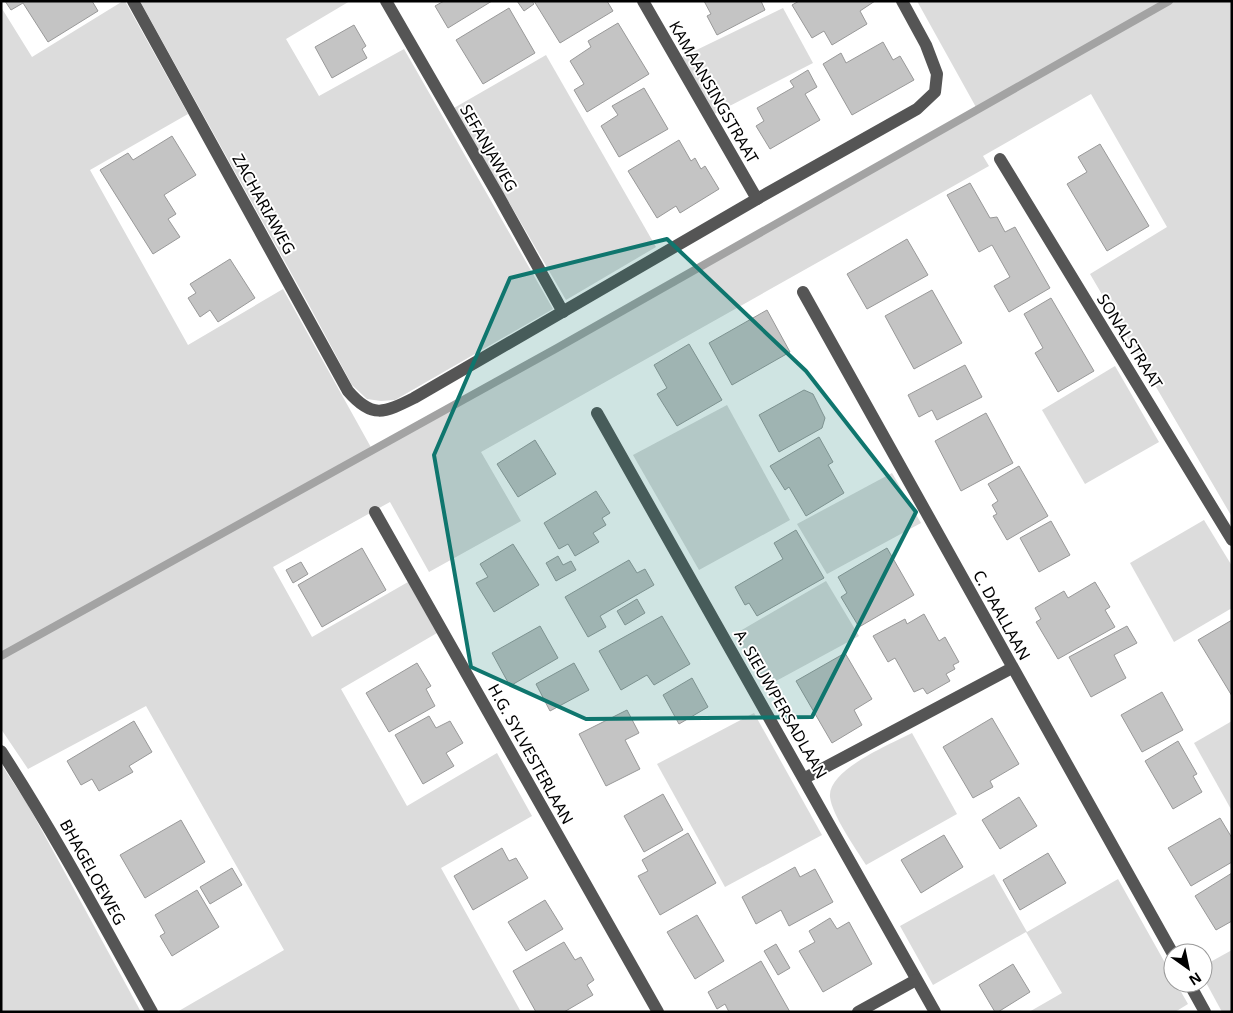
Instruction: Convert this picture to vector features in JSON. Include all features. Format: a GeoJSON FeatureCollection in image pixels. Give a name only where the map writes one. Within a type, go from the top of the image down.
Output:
{"type":"FeatureCollection","features":[{"type":"Feature","properties":{"kind":"street","name":"ZACHARIAWEG"},"geometry":{"type":"LineString","coordinates":[[133,1],[348,391],[357,402],[376,412],[393,408],[414,398],[562,312]]}},
{"type":"Feature","properties":{"kind":"street","name":"SEFANJAWEG"},"geometry":{"type":"LineString","coordinates":[[386,1],[498,194],[562,312]]}},
{"type":"Feature","properties":{"kind":"street","name":"KAMAANSINGSTRAAT"},"geometry":{"type":"LineString","coordinates":[[643,1],[756,199]]}},
{"type":"Feature","properties":{"kind":"street"},"geometry":{"type":"LineString","coordinates":[[562,312],[756,199],[917,109],[935,92],[937,74],[926,45],[902,1]]}},
{"type":"Feature","properties":{"kind":"street","name":"SONALSTRAAT"},"geometry":{"type":"LineString","coordinates":[[1000,159],[1232,540]]}},
{"type":"Feature","properties":{"kind":"street","name":"C. DAALLAAN"},"geometry":{"type":"LineString","coordinates":[[803,292],[1167,943]]}},
{"type":"Feature","properties":{"kind":"street","name":"A. SIEUWPERSADLAAN"},"geometry":{"type":"LineString","coordinates":[[598,413],[935,1012]]}},
{"type":"Feature","properties":{"kind":"street","name":"H.G. SYLVESTERLAAN"},"geometry":{"type":"LineString","coordinates":[[376,512],[658,1012]]}},
{"type":"Feature","properties":{"kind":"street"},"geometry":{"type":"LineString","coordinates":[[804,778],[1012,668]]}},
{"type":"Feature","properties":{"kind":"street","name":"BHAGELOEWEG"},"geometry":{"type":"LineString","coordinates":[[1,751],[34,802],[70,864],[152,1012]]}},
{"type":"Feature","properties":{"kind":"street"},"geometry":{"type":"LineString","coordinates":[[858,1012],[916,980]]}},
{"type":"Feature","properties":{"kind":"street"},"geometry":{"type":"LineString","coordinates":[[1195,993],[1205,1012]]}},
{"type":"Feature","properties":{"kind":"highlighted area"},"geometry":{"type":"Polygon","coordinates":[[[667,239],[806,371],[916,512],[812,717],[586,719],[471,667],[434,455],[510,278],[667,239]]]}},
{"type":"Feature","properties":{"kind":"shaded area"},"geometry":{"type":"Polygon","coordinates":[[[125,1],[188,114],[90,170],[188,345],[283,289],[373,451],[977,109],[917,1],[1232,1],[1232,517],[1090,274],[1167,227],[1091,94],[983,156],[989,166],[481,452],[521,521],[429,572],[390,502],[273,567],[312,637],[408,582],[437,633],[341,689],[407,806],[497,753],[532,816],[441,868],[521,1012],[177,1012],[284,950],[146,706],[28,769],[1,729],[1,7],[32,57],[125,1]]]}},
{"type":"Feature","properties":{"kind":"shaded area"},"geometry":{"type":"Polygon","coordinates":[[[140,1],[350,1],[286,39],[319,96],[404,49],[553,309],[395,400],[367,399],[352,385],[140,1]]]}},
{"type":"Feature","properties":{"kind":"shaded area"},"geometry":{"type":"Polygon","coordinates":[[[783,8],[813,63],[714,114],[682,57],[783,8]]]}},
{"type":"Feature","properties":{"kind":"shaded area"},"geometry":{"type":"Polygon","coordinates":[[[546,55],[656,247],[566,300],[454,108],[546,55]]]}},
{"type":"Feature","properties":{"kind":"shaded area"},"geometry":{"type":"Polygon","coordinates":[[[1115,366],[1159,442],[1085,484],[1042,410],[1115,366]]]}},
{"type":"Feature","properties":{"kind":"shaded area"},"geometry":{"type":"Polygon","coordinates":[[[727,405],[790,520],[699,570],[633,455],[727,405]]]}},
{"type":"Feature","properties":{"kind":"shaded area"},"geometry":{"type":"Polygon","coordinates":[[[892,473],[921,523],[827,574],[797,524],[892,473]]]}},
{"type":"Feature","properties":{"kind":"shaded area"},"geometry":{"type":"Polygon","coordinates":[[[1204,520],[1232,566],[1232,608],[1174,642],[1130,563],[1204,520]]]}},
{"type":"Feature","properties":{"kind":"shaded area"},"geometry":{"type":"Polygon","coordinates":[[[826,581],[859,636],[765,687],[735,634],[826,581]]]}},
{"type":"Feature","properties":{"kind":"shaded area"},"geometry":{"type":"Polygon","coordinates":[[[754,713],[822,835],[725,887],[657,764],[754,713]]]}},
{"type":"Feature","properties":{"kind":"shaded area"},"geometry":{"type":"Polygon","coordinates":[[[1232,721],[1232,811],[1194,743],[1232,721]]]}},
{"type":"Feature","properties":{"kind":"shaded area"},"geometry":{"type":"Polygon","coordinates":[[[912,733],[957,814],[866,865],[835,813],[830,797],[832,787],[839,777],[862,759],[912,733]]]}},
{"type":"Feature","properties":{"kind":"shaded area"},"geometry":{"type":"Polygon","coordinates":[[[1,764],[28,805],[141,1012],[1,1012],[1,764]]]}},
{"type":"Feature","properties":{"kind":"shaded area"},"geometry":{"type":"Polygon","coordinates":[[[994,874],[1027,932],[1118,879],[1163,959],[1163,993],[1182,993],[1188,1004],[1175,1012],[1029,1012],[1062,993],[1026,932],[933,985],[900,926],[994,874]]]}},
{"type":"Feature","properties":{"kind":"shaded area"},"geometry":{"type":"Polygon","coordinates":[[[1232,950],[1232,1012],[1222,1012],[1212,993],[1213,960],[1232,950]]]}},
{"type":"Feature","properties":{"kind":"building"},"geometry":{"type":"Polygon","coordinates":[[[5,1],[92,1],[98,11],[48,42],[23,3],[11,10],[5,1]]]}},
{"type":"Feature","properties":{"kind":"building"},"geometry":{"type":"Polygon","coordinates":[[[444,1],[492,1],[448,28],[435,6],[444,1]]]}},
{"type":"Feature","properties":{"kind":"building"},"geometry":{"type":"Polygon","coordinates":[[[517,1],[532,1],[534,4],[524,11],[517,1]]]}},
{"type":"Feature","properties":{"kind":"building"},"geometry":{"type":"Polygon","coordinates":[[[534,1],[607,1],[613,11],[560,43],[534,1]]]}},
{"type":"Feature","properties":{"kind":"building"},"geometry":{"type":"Polygon","coordinates":[[[704,1],[761,1],[765,10],[717,35],[707,16],[711,14],[704,1]]]}},
{"type":"Feature","properties":{"kind":"building"},"geometry":{"type":"Polygon","coordinates":[[[799,1],[875,1],[860,11],[867,24],[832,45],[824,31],[812,38],[792,5],[799,1]]]}},
{"type":"Feature","properties":{"kind":"building"},"geometry":{"type":"Polygon","coordinates":[[[509,8],[535,53],[483,84],[456,40],[509,8]]]}},
{"type":"Feature","properties":{"kind":"building"},"geometry":{"type":"Polygon","coordinates":[[[618,23],[649,74],[587,112],[574,90],[584,84],[570,61],[591,47],[588,41],[618,23]]]}},
{"type":"Feature","properties":{"kind":"building"},"geometry":{"type":"Polygon","coordinates":[[[354,25],[366,46],[362,49],[367,58],[332,78],[315,47],[354,25]]]}},
{"type":"Feature","properties":{"kind":"building"},"geometry":{"type":"Polygon","coordinates":[[[883,42],[893,60],[900,56],[914,80],[852,115],[823,64],[841,53],[846,63],[883,42]]]}},
{"type":"Feature","properties":{"kind":"building"},"geometry":{"type":"Polygon","coordinates":[[[808,70],[817,87],[805,94],[820,120],[770,149],[756,126],[764,121],[757,108],[794,87],[790,81],[808,70]]]}},
{"type":"Feature","properties":{"kind":"building"},"geometry":{"type":"Polygon","coordinates":[[[644,88],[668,129],[619,157],[601,126],[618,115],[612,106],[644,88]]]}},
{"type":"Feature","properties":{"kind":"building"},"geometry":{"type":"Polygon","coordinates":[[[172,136],[196,175],[164,195],[176,214],[168,219],[180,237],[153,254],[100,170],[128,153],[133,160],[172,136]]]}},
{"type":"Feature","properties":{"kind":"building"},"geometry":{"type":"Polygon","coordinates":[[[679,140],[691,161],[695,158],[701,169],[705,166],[719,189],[680,213],[676,206],[657,218],[628,171],[679,140]]]}},
{"type":"Feature","properties":{"kind":"building"},"geometry":{"type":"Polygon","coordinates":[[[1100,144],[1149,226],[1107,251],[1067,184],[1087,172],[1078,157],[1100,144]]]}},
{"type":"Feature","properties":{"kind":"building"},"geometry":{"type":"Polygon","coordinates":[[[970,183],[990,218],[997,217],[1005,232],[1015,227],[1050,288],[1009,312],[994,286],[1010,277],[992,245],[979,252],[947,195],[970,183]]]}},
{"type":"Feature","properties":{"kind":"building"},"geometry":{"type":"Polygon","coordinates":[[[907,239],[928,275],[867,309],[847,274],[907,239]]]}},
{"type":"Feature","properties":{"kind":"building"},"geometry":{"type":"Polygon","coordinates":[[[230,259],[255,298],[218,322],[210,310],[200,317],[188,298],[196,293],[190,284],[230,259]]]}},
{"type":"Feature","properties":{"kind":"building"},"geometry":{"type":"Polygon","coordinates":[[[932,290],[962,343],[914,369],[885,316],[932,290]]]}},
{"type":"Feature","properties":{"kind":"building"},"geometry":{"type":"Polygon","coordinates":[[[1051,298],[1094,371],[1058,392],[1035,353],[1043,348],[1024,314],[1051,298]]]}},
{"type":"Feature","properties":{"kind":"building"},"geometry":{"type":"Polygon","coordinates":[[[767,310],[790,352],[732,385],[709,343],[767,310]]]}},
{"type":"Feature","properties":{"kind":"building"},"geometry":{"type":"Polygon","coordinates":[[[689,344],[722,400],[677,426],[657,394],[667,388],[654,365],[689,344]]]}},
{"type":"Feature","properties":{"kind":"building"},"geometry":{"type":"Polygon","coordinates":[[[965,365],[982,397],[937,420],[932,410],[919,417],[908,395],[965,365]]]}},
{"type":"Feature","properties":{"kind":"building"},"geometry":{"type":"Polygon","coordinates":[[[804,390],[813,394],[825,418],[822,428],[779,452],[759,415],[804,390]]]}},
{"type":"Feature","properties":{"kind":"building"},"geometry":{"type":"Polygon","coordinates":[[[986,413],[1013,463],[961,491],[935,441],[986,413]]]}},
{"type":"Feature","properties":{"kind":"building"},"geometry":{"type":"Polygon","coordinates":[[[819,437],[833,462],[828,465],[844,493],[806,516],[789,487],[785,490],[770,466],[819,437]]]}},
{"type":"Feature","properties":{"kind":"building"},"geometry":{"type":"Polygon","coordinates":[[[535,440],[556,474],[518,497],[497,464],[535,440]]]}},
{"type":"Feature","properties":{"kind":"building"},"geometry":{"type":"Polygon","coordinates":[[[1019,466],[1048,516],[1007,540],[993,516],[997,514],[992,505],[998,501],[988,484],[1019,466]]]}},
{"type":"Feature","properties":{"kind":"building"},"geometry":{"type":"Polygon","coordinates":[[[596,491],[610,513],[602,518],[606,525],[593,533],[599,542],[575,556],[568,544],[559,549],[544,523],[596,491]]]}},
{"type":"Feature","properties":{"kind":"building"},"geometry":{"type":"Polygon","coordinates":[[[1051,521],[1070,555],[1039,572],[1020,538],[1051,521]]]}},
{"type":"Feature","properties":{"kind":"building"},"geometry":{"type":"Polygon","coordinates":[[[796,530],[824,578],[757,616],[749,603],[745,605],[735,587],[783,559],[774,543],[796,530]]]}},
{"type":"Feature","properties":{"kind":"building"},"geometry":{"type":"Polygon","coordinates":[[[513,544],[539,585],[494,612],[476,583],[488,577],[480,564],[513,544]]]}},
{"type":"Feature","properties":{"kind":"building"},"geometry":{"type":"Polygon","coordinates":[[[362,548],[386,590],[322,627],[298,585],[362,548]]]}},
{"type":"Feature","properties":{"kind":"building"},"geometry":{"type":"Polygon","coordinates":[[[887,548],[914,595],[859,627],[841,597],[847,593],[838,577],[887,548]]]}},
{"type":"Feature","properties":{"kind":"building"},"geometry":{"type":"Polygon","coordinates":[[[558,556],[563,565],[571,561],[576,570],[556,581],[546,563],[558,556]]]}},
{"type":"Feature","properties":{"kind":"building"},"geometry":{"type":"Polygon","coordinates":[[[629,560],[637,573],[645,569],[654,585],[600,616],[606,627],[588,637],[565,597],[629,560]]]}},
{"type":"Feature","properties":{"kind":"building"},"geometry":{"type":"Polygon","coordinates":[[[301,562],[308,574],[293,583],[286,570],[301,562]]]}},
{"type":"Feature","properties":{"kind":"building"},"geometry":{"type":"Polygon","coordinates":[[[1095,582],[1110,607],[1105,610],[1115,627],[1058,659],[1036,622],[1041,619],[1035,608],[1064,591],[1068,598],[1095,582]]]}},
{"type":"Feature","properties":{"kind":"building"},"geometry":{"type":"Polygon","coordinates":[[[637,599],[645,613],[625,625],[617,611],[637,599]]]}},
{"type":"Feature","properties":{"kind":"building"},"geometry":{"type":"Polygon","coordinates":[[[924,614],[939,641],[945,637],[959,662],[953,665],[955,669],[946,674],[950,681],[927,694],[923,688],[914,692],[895,658],[888,662],[873,636],[905,619],[907,624],[924,614]]]}},
{"type":"Feature","properties":{"kind":"building"},"geometry":{"type":"Polygon","coordinates":[[[662,616],[690,664],[654,685],[647,675],[621,690],[599,651],[662,616]]]}},
{"type":"Feature","properties":{"kind":"building"},"geometry":{"type":"Polygon","coordinates":[[[1232,620],[1232,696],[1198,640],[1232,620]]]}},
{"type":"Feature","properties":{"kind":"building"},"geometry":{"type":"Polygon","coordinates":[[[540,626],[558,658],[510,686],[492,653],[540,626]]]}},
{"type":"Feature","properties":{"kind":"building"},"geometry":{"type":"Polygon","coordinates":[[[1127,626],[1137,643],[1114,655],[1126,678],[1091,697],[1069,657],[1127,626]]]}},
{"type":"Feature","properties":{"kind":"building"},"geometry":{"type":"Polygon","coordinates":[[[845,653],[872,699],[854,710],[862,725],[832,743],[796,681],[845,653]]]}},
{"type":"Feature","properties":{"kind":"building"},"geometry":{"type":"Polygon","coordinates":[[[417,663],[431,686],[426,689],[435,706],[389,732],[366,693],[417,663]]]}},
{"type":"Feature","properties":{"kind":"building"},"geometry":{"type":"Polygon","coordinates":[[[574,663],[589,690],[550,711],[536,684],[574,663]]]}},
{"type":"Feature","properties":{"kind":"building"},"geometry":{"type":"Polygon","coordinates":[[[692,678],[708,707],[679,724],[663,695],[692,678]]]}},
{"type":"Feature","properties":{"kind":"building"},"geometry":{"type":"Polygon","coordinates":[[[1162,692],[1183,730],[1142,752],[1121,715],[1162,692]]]}},
{"type":"Feature","properties":{"kind":"building"},"geometry":{"type":"Polygon","coordinates":[[[627,710],[639,733],[625,740],[640,769],[606,786],[579,734],[627,710]]]}},
{"type":"Feature","properties":{"kind":"building"},"geometry":{"type":"Polygon","coordinates":[[[429,716],[436,728],[450,721],[463,743],[446,753],[454,766],[423,784],[395,735],[429,716]]]}},
{"type":"Feature","properties":{"kind":"building"},"geometry":{"type":"Polygon","coordinates":[[[992,718],[1019,764],[990,781],[993,787],[973,798],[943,747],[992,718]]]}},
{"type":"Feature","properties":{"kind":"building"},"geometry":{"type":"Polygon","coordinates":[[[134,721],[152,752],[129,766],[133,772],[99,791],[92,779],[81,785],[67,761],[134,721]]]}},
{"type":"Feature","properties":{"kind":"building"},"geometry":{"type":"Polygon","coordinates":[[[1178,741],[1197,774],[1193,776],[1202,792],[1173,809],[1145,761],[1178,741]]]}},
{"type":"Feature","properties":{"kind":"building"},"geometry":{"type":"Polygon","coordinates":[[[663,794],[683,830],[644,852],[624,816],[663,794]]]}},
{"type":"Feature","properties":{"kind":"building"},"geometry":{"type":"Polygon","coordinates":[[[1019,797],[1037,826],[1000,849],[982,820],[1019,797]]]}},
{"type":"Feature","properties":{"kind":"building"},"geometry":{"type":"Polygon","coordinates":[[[1220,818],[1232,838],[1232,862],[1191,886],[1168,848],[1220,818]]]}},
{"type":"Feature","properties":{"kind":"building"},"geometry":{"type":"Polygon","coordinates":[[[181,820],[205,862],[145,898],[120,855],[181,820]]]}},
{"type":"Feature","properties":{"kind":"building"},"geometry":{"type":"Polygon","coordinates":[[[688,833],[716,883],[660,915],[638,876],[648,871],[642,860],[688,833]]]}},
{"type":"Feature","properties":{"kind":"building"},"geometry":{"type":"Polygon","coordinates":[[[944,835],[963,867],[921,893],[901,860],[944,835]]]}},
{"type":"Feature","properties":{"kind":"building"},"geometry":{"type":"Polygon","coordinates":[[[502,848],[509,861],[516,858],[528,878],[473,910],[454,876],[502,848]]]}},
{"type":"Feature","properties":{"kind":"building"},"geometry":{"type":"Polygon","coordinates":[[[1048,853],[1066,883],[1020,910],[1003,880],[1048,853]]]}},
{"type":"Feature","properties":{"kind":"building"},"geometry":{"type":"Polygon","coordinates":[[[795,867],[800,877],[815,869],[833,902],[789,926],[781,910],[756,924],[742,897],[795,867]]]}},
{"type":"Feature","properties":{"kind":"building"},"geometry":{"type":"Polygon","coordinates":[[[232,868],[242,885],[210,904],[200,887],[232,868]]]}},
{"type":"Feature","properties":{"kind":"building"},"geometry":{"type":"Polygon","coordinates":[[[1232,873],[1232,921],[1216,930],[1195,896],[1232,873]]]}},
{"type":"Feature","properties":{"kind":"building"},"geometry":{"type":"Polygon","coordinates":[[[197,890],[219,927],[172,956],[160,936],[165,933],[155,915],[197,890]]]}},
{"type":"Feature","properties":{"kind":"building"},"geometry":{"type":"Polygon","coordinates":[[[545,900],[563,929],[526,951],[508,922],[545,900]]]}},
{"type":"Feature","properties":{"kind":"building"},"geometry":{"type":"Polygon","coordinates":[[[697,915],[724,961],[695,979],[667,932],[697,915]]]}},
{"type":"Feature","properties":{"kind":"building"},"geometry":{"type":"Polygon","coordinates":[[[830,918],[837,929],[849,922],[872,964],[823,992],[799,951],[815,942],[809,931],[830,918]]]}},
{"type":"Feature","properties":{"kind":"building"},"geometry":{"type":"Polygon","coordinates":[[[564,942],[575,960],[581,957],[594,980],[587,985],[593,995],[564,1012],[536,1012],[513,971],[564,942]]]}},
{"type":"Feature","properties":{"kind":"building"},"geometry":{"type":"Polygon","coordinates":[[[776,944],[790,968],[778,975],[764,951],[776,944]]]}},
{"type":"Feature","properties":{"kind":"building"},"geometry":{"type":"Polygon","coordinates":[[[761,961],[790,1012],[729,1012],[725,1004],[717,1009],[708,992],[761,961]]]}},
{"type":"Feature","properties":{"kind":"building"},"geometry":{"type":"Polygon","coordinates":[[[1013,964],[1030,992],[995,1012],[979,985],[1013,964]]]}},
{"type":"Feature","properties":{"kind":"waterway"},"geometry":{"type":"LineString","coordinates":[[1,656],[557,348],[1169,1]]}}]}
